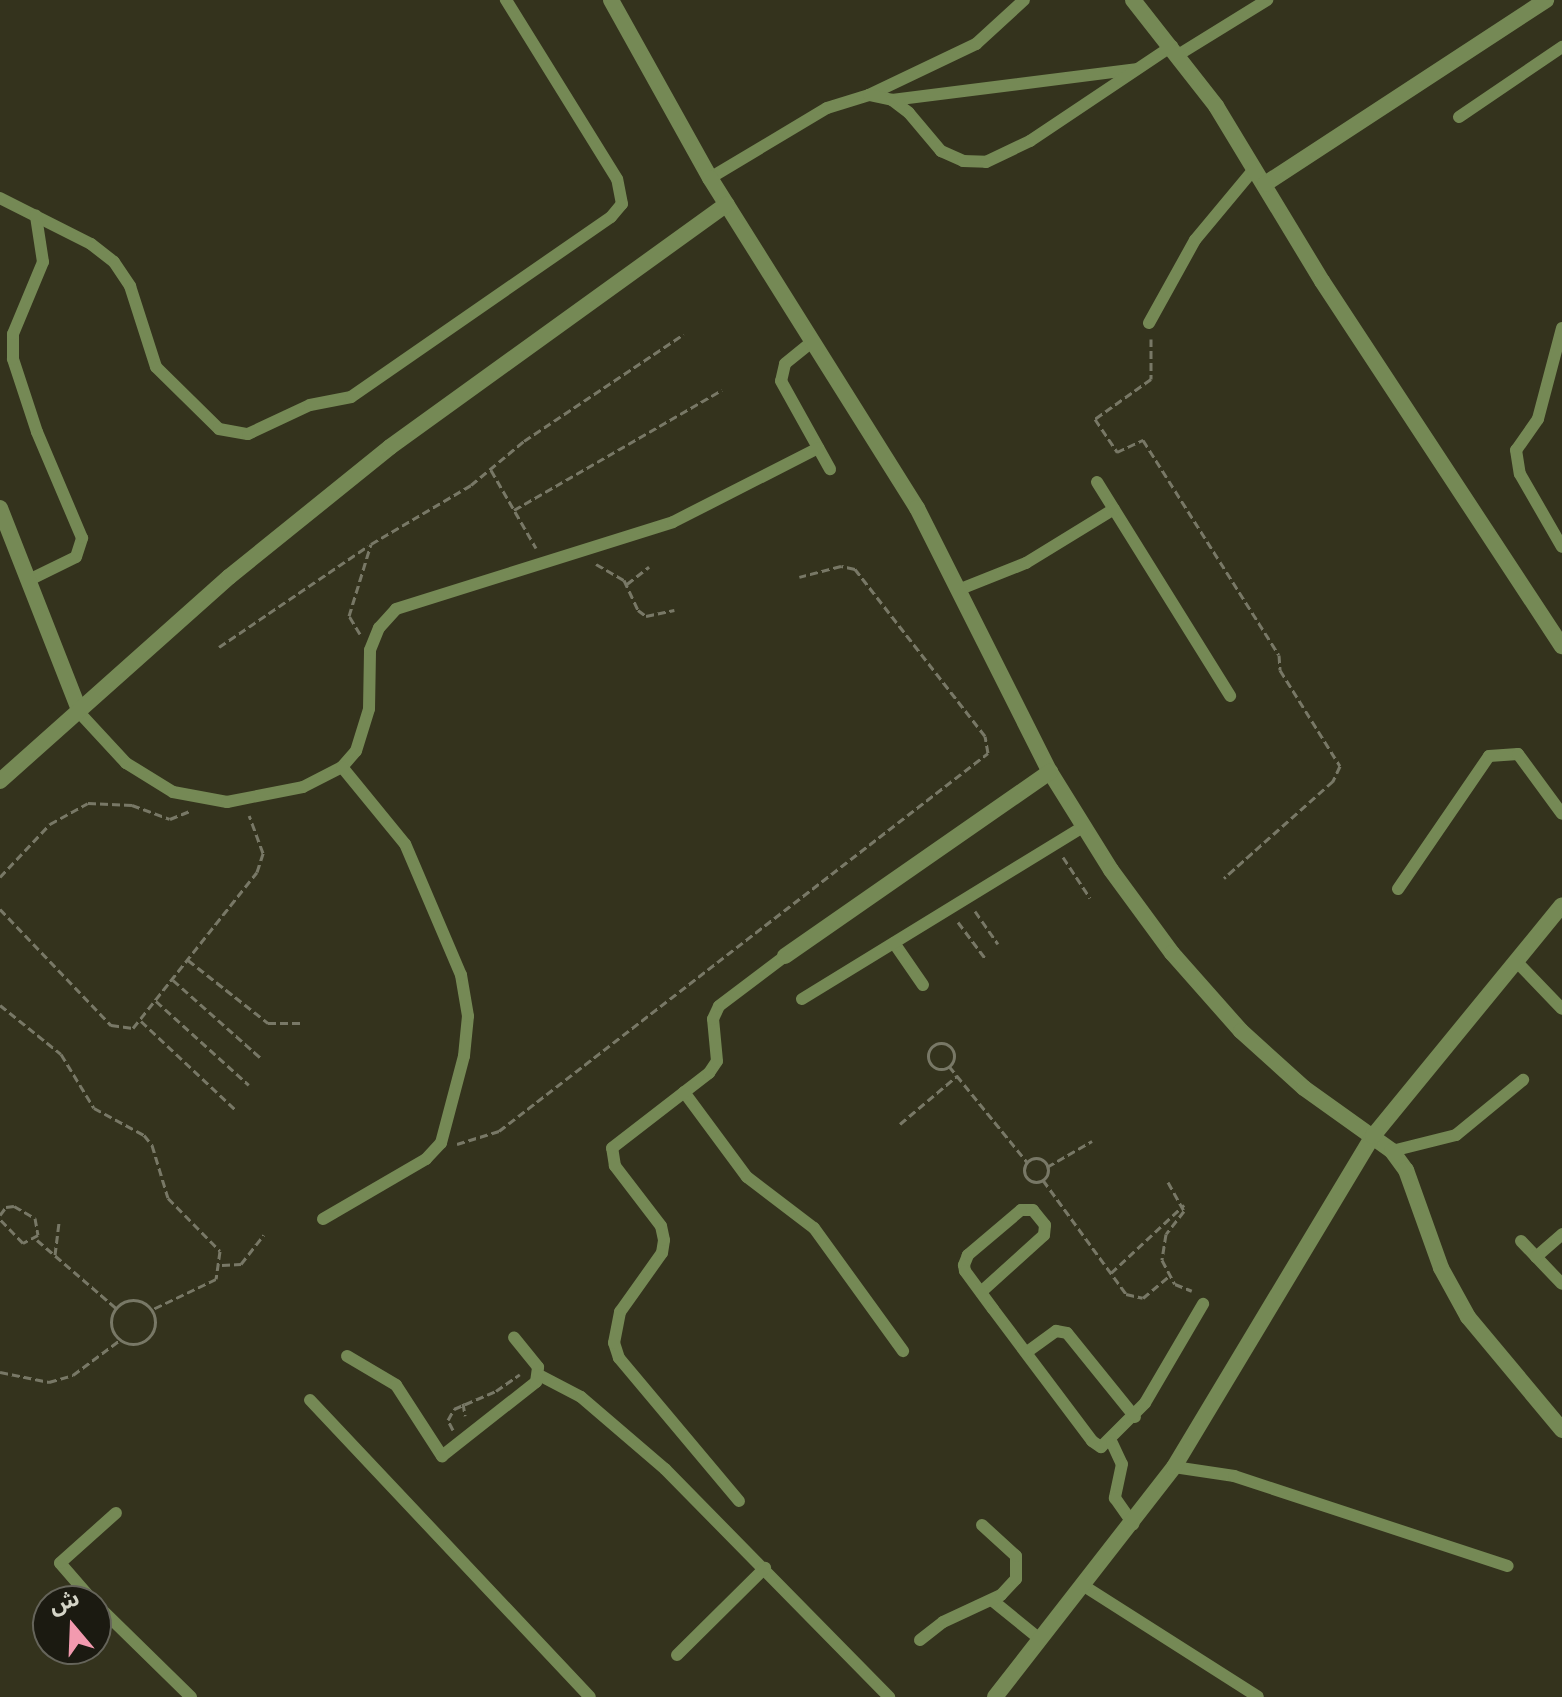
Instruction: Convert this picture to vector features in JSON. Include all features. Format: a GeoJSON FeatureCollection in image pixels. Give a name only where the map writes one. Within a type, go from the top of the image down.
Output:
{"type":"FeatureCollection","features":[{"type":"Feature","properties":{"kind":"street"},"geometry":{"type":"LineString","coordinates":[[611,0],[710,178],[917,508],[1050,772],[1084,826],[1164,943],[1241,1031],[1304,1088],[1392,1151],[1406,1170],[1441,1268],[1468,1317],[1562,1430]]}},
{"type":"Feature","properties":{"kind":"street"},"geometry":{"type":"LineString","coordinates":[[1133,0],[1175,51],[1255,168],[1322,281],[1562,646]]}},
{"type":"Feature","properties":{"kind":"street"},"geometry":{"type":"LineString","coordinates":[[1265,184],[1546,0]]}},
{"type":"Feature","properties":{"kind":"street"},"geometry":{"type":"LineString","coordinates":[[0,781],[77,708],[390,447],[727,204]]}},
{"type":"Feature","properties":{"kind":"street"},"geometry":{"type":"LineString","coordinates":[[0,508],[77,708]]}},
{"type":"Feature","properties":{"kind":"street"},"geometry":{"type":"LineString","coordinates":[[785,956],[1050,772]]}},
{"type":"Feature","properties":{"kind":"street"},"geometry":{"type":"LineString","coordinates":[[995,1697],[1133,1524],[1174,1467],[1373,1136],[1562,905]]}},
{"type":"Feature","properties":{"kind":"lane"},"geometry":{"type":"LineString","coordinates":[[0,198],[114,262],[130,286],[156,367],[228,434],[248,434],[310,405],[363,392],[622,204],[617,179],[506,0]]}},
{"type":"Feature","properties":{"kind":"lane"},"geometry":{"type":"LineString","coordinates":[[710,178],[827,108],[869,95],[976,44],[1024,0]]}},
{"type":"Feature","properties":{"kind":"lane"},"geometry":{"type":"LineString","coordinates":[[892,100],[941,151],[963,161],[986,162],[1030,141],[1139,68],[1267,0]]}},
{"type":"Feature","properties":{"kind":"lane"},"geometry":{"type":"LineString","coordinates":[[1459,117],[1562,47]]}},
{"type":"Feature","properties":{"kind":"lane"},"geometry":{"type":"LineString","coordinates":[[869,95],[892,100],[1139,68]]}},
{"type":"Feature","properties":{"kind":"lane"},"geometry":{"type":"LineString","coordinates":[[1149,323],[1195,240],[1255,168]]}},
{"type":"Feature","properties":{"kind":"lane"},"geometry":{"type":"LineString","coordinates":[[29,580],[76,557],[82,538],[37,432],[13,359],[13,334],[39,279],[44,245],[36,216]]}},
{"type":"Feature","properties":{"kind":"lane"},"geometry":{"type":"LineString","coordinates":[[44,245],[63,231]]}},
{"type":"Feature","properties":{"kind":"lane"},"geometry":{"type":"LineString","coordinates":[[1562,328],[1538,419],[1516,450],[1520,474],[1562,547]]}},
{"type":"Feature","properties":{"kind":"lane"},"geometry":{"type":"LineString","coordinates":[[813,341],[785,364],[781,381],[830,469]]}},
{"type":"Feature","properties":{"kind":"lane"},"geometry":{"type":"LineString","coordinates":[[77,708],[148,780],[199,799],[242,801],[292,790],[342,767],[365,731],[374,641],[396,609],[419,598],[578,556],[698,510],[818,448]]}},
{"type":"Feature","properties":{"kind":"lane"},"geometry":{"type":"LineString","coordinates":[[1097,482],[1230,696]]}},
{"type":"Feature","properties":{"kind":"lane"},"geometry":{"type":"LineString","coordinates":[[958,590],[1026,563],[1114,509]]}},
{"type":"Feature","properties":{"kind":"lane"},"geometry":{"type":"LineString","coordinates":[[1398,889],[1489,756],[1503,751],[1518,754],[1562,814]]}},
{"type":"Feature","properties":{"kind":"lane"},"geometry":{"type":"LineString","coordinates":[[323,1219],[426,1159],[441,1143],[467,1037],[461,975],[405,844],[342,767]]}},
{"type":"Feature","properties":{"kind":"lane"},"geometry":{"type":"LineString","coordinates":[[802,999],[1084,826]]}},
{"type":"Feature","properties":{"kind":"lane"},"geometry":{"type":"LineString","coordinates":[[894,943],[923,985]]}},
{"type":"Feature","properties":{"kind":"lane"},"geometry":{"type":"LineString","coordinates":[[739,1501],[627,1371],[614,1343],[620,1312],[662,1253],[664,1240],[661,1226],[615,1166],[612,1148],[684,1092],[717,1061],[713,1019],[719,1006],[785,956]]}},
{"type":"Feature","properties":{"kind":"lane"},"geometry":{"type":"LineString","coordinates":[[1516,961],[1562,1009]]}},
{"type":"Feature","properties":{"kind":"lane"},"geometry":{"type":"LineString","coordinates":[[1392,1151],[1456,1135],[1523,1080]]}},
{"type":"Feature","properties":{"kind":"lane"},"geometry":{"type":"LineString","coordinates":[[684,1092],[747,1177],[814,1228],[903,1351]]}},
{"type":"Feature","properties":{"kind":"lane"},"geometry":{"type":"LineString","coordinates":[[981,1292],[1044,1235],[1045,1225],[1033,1210],[1021,1210],[964,1260],[965,1271],[1096,1446],[1112,1443],[1135,1417],[1203,1304]]}},
{"type":"Feature","properties":{"kind":"lane"},"geometry":{"type":"LineString","coordinates":[[1536,1257],[1562,1234]]}},
{"type":"Feature","properties":{"kind":"lane"},"geometry":{"type":"LineString","coordinates":[[1521,1241],[1562,1284]]}},
{"type":"Feature","properties":{"kind":"lane"},"geometry":{"type":"LineString","coordinates":[[1027,1352],[1056,1331],[1067,1333],[1135,1417]]}},
{"type":"Feature","properties":{"kind":"lane"},"geometry":{"type":"LineString","coordinates":[[514,1337],[539,1375],[601,1411],[765,1568],[889,1697]]}},
{"type":"Feature","properties":{"kind":"lane"},"geometry":{"type":"LineString","coordinates":[[347,1356],[382,1374],[408,1398],[437,1455],[455,1448],[539,1375]]}},
{"type":"Feature","properties":{"kind":"lane"},"geometry":{"type":"LineString","coordinates":[[310,1400],[590,1697]]}},
{"type":"Feature","properties":{"kind":"lane"},"geometry":{"type":"LineString","coordinates":[[1112,1443],[1122,1464],[1115,1498],[1133,1524]]}},
{"type":"Feature","properties":{"kind":"lane"},"geometry":{"type":"LineString","coordinates":[[1174,1467],[1234,1476],[1508,1566]]}},
{"type":"Feature","properties":{"kind":"lane"},"geometry":{"type":"LineString","coordinates":[[80,1585],[60,1563],[116,1513]]}},
{"type":"Feature","properties":{"kind":"lane"},"geometry":{"type":"LineString","coordinates":[[920,1640],[943,1622],[993,1601],[1010,1589],[1019,1567],[1008,1546],[982,1525]]}},
{"type":"Feature","properties":{"kind":"lane"},"geometry":{"type":"LineString","coordinates":[[677,1655],[765,1568]]}},
{"type":"Feature","properties":{"kind":"lane"},"geometry":{"type":"LineString","coordinates":[[1084,1586],[1258,1697]]}},
{"type":"Feature","properties":{"kind":"lane"},"geometry":{"type":"LineString","coordinates":[[993,1601],[1041,1640]]}},
{"type":"Feature","properties":{"kind":"lane"},"geometry":{"type":"LineString","coordinates":[[112,1619],[191,1697]]}},
{"type":"Feature","properties":{"kind":"path"},"geometry":{"type":"LineString","coordinates":[[1149,323],[1151,379],[1095,419],[1117,452],[1143,440],[1279,655],[1280,670],[1340,766],[1333,781],[1224,878]]}},
{"type":"Feature","properties":{"kind":"path"},"geometry":{"type":"LineString","coordinates":[[219,647],[371,544],[491,470],[524,441],[684,334]]}},
{"type":"Feature","properties":{"kind":"path"},"geometry":{"type":"LineString","coordinates":[[514,510],[722,390]]}},
{"type":"Feature","properties":{"kind":"path"},"geometry":{"type":"LineString","coordinates":[[491,470],[545,566]]}},
{"type":"Feature","properties":{"kind":"path"},"geometry":{"type":"LineString","coordinates":[[371,544],[349,616],[354,630],[374,641]]}},
{"type":"Feature","properties":{"kind":"path"},"geometry":{"type":"LineString","coordinates":[[578,556],[627,584],[632,602],[646,616],[674,610]]}},
{"type":"Feature","properties":{"kind":"path"},"geometry":{"type":"LineString","coordinates":[[441,1143],[481,1140],[499,1131],[988,753],[985,736],[855,569],[841,566],[799,577]]}},
{"type":"Feature","properties":{"kind":"path"},"geometry":{"type":"LineString","coordinates":[[627,584],[649,567]]}},
{"type":"Feature","properties":{"kind":"path"},"geometry":{"type":"LineString","coordinates":[[0,877],[68,811],[110,801],[170,819],[183,817],[199,799]]}},
{"type":"Feature","properties":{"kind":"path"},"geometry":{"type":"LineString","coordinates":[[0,909],[111,1025],[126,1030],[141,1021],[263,862],[242,801]]}},
{"type":"Feature","properties":{"kind":"path"},"geometry":{"type":"LineString","coordinates":[[1054,844],[1090,898]]}},
{"type":"Feature","properties":{"kind":"path"},"geometry":{"type":"LineString","coordinates":[[970,896],[981,923],[998,944]]}},
{"type":"Feature","properties":{"kind":"path"},"geometry":{"type":"LineString","coordinates":[[949,909],[985,958]]}},
{"type":"Feature","properties":{"kind":"path"},"geometry":{"type":"LineString","coordinates":[[188,960],[268,1023],[303,1023]]}},
{"type":"Feature","properties":{"kind":"path"},"geometry":{"type":"LineString","coordinates":[[173,980],[261,1058]]}},
{"type":"Feature","properties":{"kind":"path"},"geometry":{"type":"LineString","coordinates":[[156,1001],[249,1085]]}},
{"type":"Feature","properties":{"kind":"path"},"geometry":{"type":"LineString","coordinates":[[0,1005],[61,1054],[94,1108],[144,1135],[152,1145],[168,1198],[211,1239],[222,1265]]}},
{"type":"Feature","properties":{"kind":"path"},"geometry":{"type":"LineString","coordinates":[[141,1021],[237,1111]]}},
{"type":"Feature","properties":{"kind":"path"},"geometry":{"type":"LineString","coordinates":[[940,1043],[950,1047],[954,1057],[949,1066],[938,1068],[930,1062],[931,1047],[940,1043]]}},
{"type":"Feature","properties":{"kind":"path"},"geometry":{"type":"LineString","coordinates":[[949,1066],[1027,1162],[1026,1176],[1043,1180],[1126,1294],[1137,1299],[1169,1276]]}},
{"type":"Feature","properties":{"kind":"path"},"geometry":{"type":"LineString","coordinates":[[900,1124],[957,1076]]}},
{"type":"Feature","properties":{"kind":"path"},"geometry":{"type":"LineString","coordinates":[[1043,1180],[1047,1167],[1092,1141]]}},
{"type":"Feature","properties":{"kind":"path"},"geometry":{"type":"LineString","coordinates":[[1027,1162],[1037,1159],[1047,1167]]}},
{"type":"Feature","properties":{"kind":"path"},"geometry":{"type":"LineString","coordinates":[[1168,1182],[1184,1205]]}},
{"type":"Feature","properties":{"kind":"path"},"geometry":{"type":"LineString","coordinates":[[36,1239],[23,1243],[0,1217],[9,1205],[35,1218],[36,1239],[116,1308]]}},
{"type":"Feature","properties":{"kind":"path"},"geometry":{"type":"LineString","coordinates":[[1111,1273],[1184,1205]]}},
{"type":"Feature","properties":{"kind":"path"},"geometry":{"type":"LineString","coordinates":[[1184,1205],[1162,1247],[1169,1276],[1199,1294],[1203,1304]]}},
{"type":"Feature","properties":{"kind":"path"},"geometry":{"type":"LineString","coordinates":[[55,1255],[59,1220]]}},
{"type":"Feature","properties":{"kind":"path"},"geometry":{"type":"LineString","coordinates":[[222,1265],[241,1264],[264,1235]]}},
{"type":"Feature","properties":{"kind":"path"},"geometry":{"type":"LineString","coordinates":[[151,1310],[205,1289],[222,1265]]}},
{"type":"Feature","properties":{"kind":"path"},"geometry":{"type":"LineString","coordinates":[[134,1300],[151,1310],[155,1325],[148,1338],[135,1344],[120,1340],[111,1321],[116,1308],[134,1300]]}},
{"type":"Feature","properties":{"kind":"path"},"geometry":{"type":"LineString","coordinates":[[0,1372],[49,1382],[73,1375],[120,1340]]}},
{"type":"Feature","properties":{"kind":"path"},"geometry":{"type":"LineString","coordinates":[[455,1448],[448,1420],[454,1409],[496,1391],[516,1375],[539,1375]]}}]}
